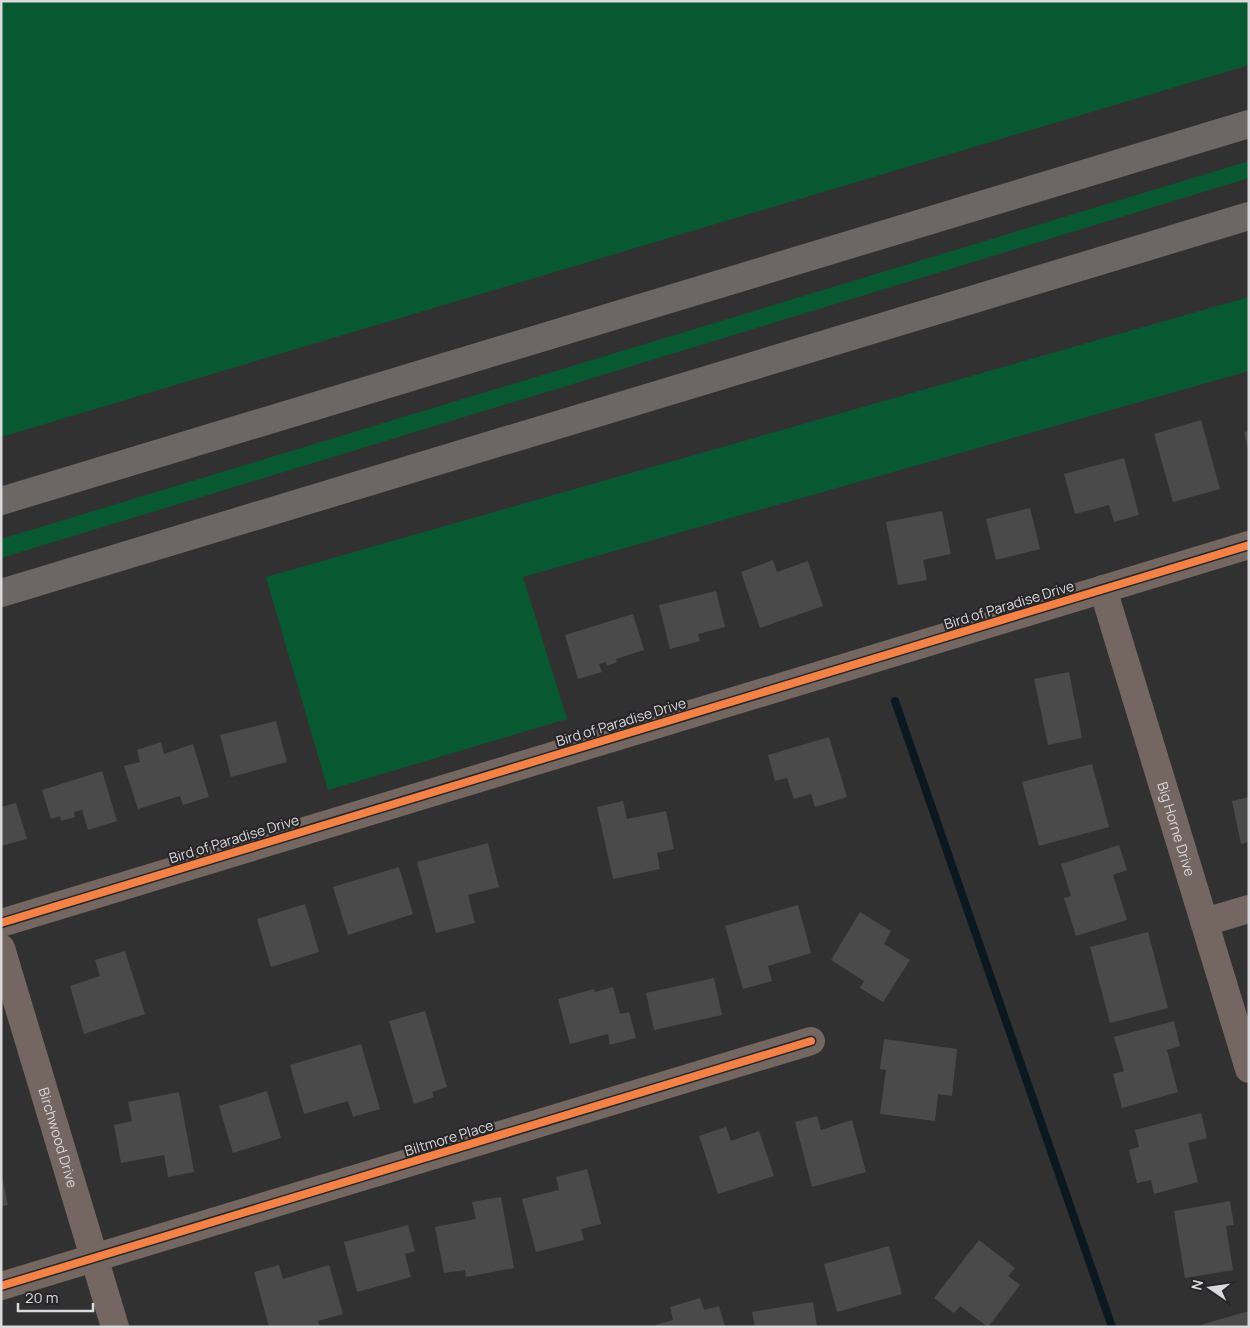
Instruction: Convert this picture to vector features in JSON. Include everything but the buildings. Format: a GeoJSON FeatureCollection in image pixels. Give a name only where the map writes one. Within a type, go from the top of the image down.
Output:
{"type":"FeatureCollection","features":[{"type":"Feature","properties":{"kind":"highway"},"geometry":{"type":"LineString","coordinates":[[1,501],[1249,124]]}},
{"type":"Feature","properties":{"kind":"highway"},"geometry":{"type":"LineString","coordinates":[[1,593],[1249,216]]}},
{"type":"Feature","properties":{"kind":"street","name":"Bird of Paradise Drive"},"geometry":{"type":"LineString","coordinates":[[1,923],[1249,545]]}},
{"type":"Feature","properties":{"kind":"street","name":"Big Horne Drive"},"geometry":{"type":"LineString","coordinates":[[1103,589],[1249,1069]]}},
{"type":"Feature","properties":{"kind":"street"},"geometry":{"type":"LineString","coordinates":[[1205,922],[1249,909]]}},
{"type":"Feature","properties":{"kind":"street","name":"Birchwood Drive"},"geometry":{"type":"LineString","coordinates":[[1,948],[115,1327]]}},
{"type":"Feature","properties":{"kind":"street","name":"Biltmore Place"},"geometry":{"type":"LineString","coordinates":[[1,1286],[811,1041]]}},
{"type":"Feature","properties":{"kind":"green space"},"geometry":{"type":"Polygon","coordinates":[[[1,1],[1249,1],[1249,65],[1,437],[1,1]]]}},
{"type":"Feature","properties":{"kind":"green space"},"geometry":{"type":"Polygon","coordinates":[[[1249,161],[1249,178],[1,558],[1,539],[1249,161]]]}},
{"type":"Feature","properties":{"kind":"green space"},"geometry":{"type":"Polygon","coordinates":[[[1249,297],[1249,371],[523,577],[567,719],[328,790],[266,577],[1249,297]]]}},
{"type":"Feature","properties":{"kind":"waterway"},"geometry":{"type":"LineString","coordinates":[[895,701],[1112,1327]]}},
{"type":"Feature","properties":{"kind":"cycle path"},"geometry":{"type":"LineString","coordinates":[[1,923],[1249,545]]}},
{"type":"Feature","properties":{"kind":"cycle path"},"geometry":{"type":"LineString","coordinates":[[1,1286],[811,1041]]}}]}
